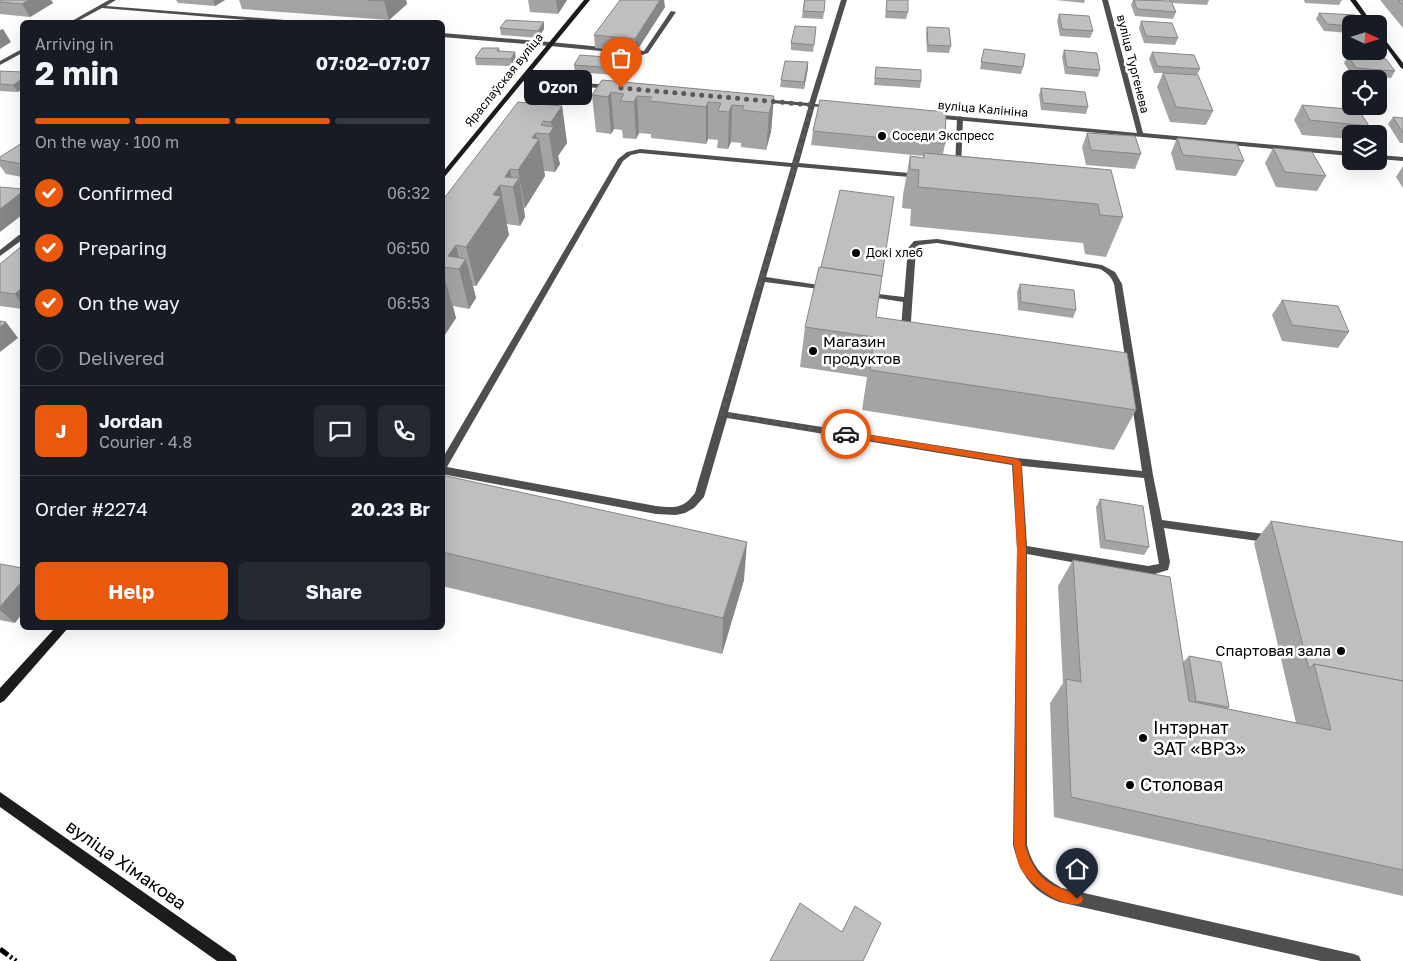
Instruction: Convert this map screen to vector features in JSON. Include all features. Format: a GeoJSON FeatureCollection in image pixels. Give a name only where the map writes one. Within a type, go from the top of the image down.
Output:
{"type":"FeatureCollection","features":[{"type":"Feature","properties":{"kind":"street"},"geometry":{"type":"LineString","coordinates":[[77,20],[113,0]]}},
{"type":"Feature","properties":{"kind":"street","name":"Яраслаўская вуліца"},"geometry":{"type":"LineString","coordinates":[[445,174],[587,0]]}},
{"type":"Feature","properties":{"kind":"street"},"geometry":{"type":"LineString","coordinates":[[445,470],[656,510],[677,512],[691,507],[700,494],[761,279],[844,0]]}},
{"type":"Feature","properties":{"kind":"street","name":"вуліца Тургенева"},"geometry":{"type":"LineString","coordinates":[[1105,0],[1140,133]]}},
{"type":"Feature","properties":{"kind":"street"},"geometry":{"type":"LineString","coordinates":[[1354,0],[1365,15]]}},
{"type":"Feature","properties":{"kind":"street"},"geometry":{"type":"LineString","coordinates":[[102,7],[261,20]]}},
{"type":"Feature","properties":{"kind":"street"},"geometry":{"type":"LineString","coordinates":[[445,36],[642,53],[646,52],[673,12]]}},
{"type":"Feature","properties":{"kind":"street"},"geometry":{"type":"LineString","coordinates":[[1388,46],[1403,67]]}},
{"type":"Feature","properties":{"kind":"street"},"geometry":{"type":"LineString","coordinates":[[0,63],[20,51]]}},
{"type":"Feature","properties":{"kind":"street"},"geometry":{"type":"LineString","coordinates":[[523,80],[621,88]]}},
{"type":"Feature","properties":{"kind":"street"},"geometry":{"type":"LineString","coordinates":[[756,100],[842,108]]}},
{"type":"Feature","properties":{"kind":"street","name":"вуліца Калініна"},"geometry":{"type":"LineString","coordinates":[[920,115],[1140,133],[1342,153]]}},
{"type":"Feature","properties":{"kind":"street"},"geometry":{"type":"LineString","coordinates":[[952,176],[958,174],[960,118]]}},
{"type":"Feature","properties":{"kind":"street"},"geometry":{"type":"LineString","coordinates":[[445,464],[615,169],[624,156],[630,152],[640,151],[930,177]]}},
{"type":"Feature","properties":{"kind":"street"},"geometry":{"type":"LineString","coordinates":[[1387,158],[1403,159]]}},
{"type":"Feature","properties":{"kind":"street"},"geometry":{"type":"LineString","coordinates":[[0,254],[20,239]]}},
{"type":"Feature","properties":{"kind":"street"},"geometry":{"type":"LineString","coordinates":[[913,340],[908,336],[905,328],[912,248],[917,243],[938,241],[1102,267],[1116,276],[1128,380],[1166,562],[1164,567],[1157,570],[1148,570],[1022,549]]}},
{"type":"Feature","properties":{"kind":"street"},"geometry":{"type":"LineString","coordinates":[[761,279],[818,287]]}},
{"type":"Feature","properties":{"kind":"street"},"geometry":{"type":"LineString","coordinates":[[878,296],[908,300]]}},
{"type":"Feature","properties":{"kind":"street"},"geometry":{"type":"LineString","coordinates":[[722,414],[1017,462],[1148,475]]}},
{"type":"Feature","properties":{"kind":"street"},"geometry":{"type":"LineString","coordinates":[[1017,462],[1022,549],[1020,845],[1025,866],[1039,883],[1058,894],[1354,961]]}},
{"type":"Feature","properties":{"kind":"street"},"geometry":{"type":"LineString","coordinates":[[1158,523],[1281,540]]}},
{"type":"Feature","properties":{"kind":"street"},"geometry":{"type":"LineString","coordinates":[[0,697],[60,630]]}},
{"type":"Feature","properties":{"kind":"street","name":"вуліца Хімакова"},"geometry":{"type":"LineString","coordinates":[[0,799],[230,961]]}},
{"type":"Feature","properties":{"kind":"building"},"geometry":{"type":"Polygon","coordinates":[[[0,0],[29,0],[22,4],[0,2],[0,0]]]}},
{"type":"Feature","properties":{"kind":"building"},"geometry":{"type":"Polygon","coordinates":[[[620,0],[660,0],[635,39],[594,35],[620,0]]]}},
{"type":"Feature","properties":{"kind":"building"},"geometry":{"type":"Polygon","coordinates":[[[805,0],[825,0],[824,12],[803,11],[805,0]]]}},
{"type":"Feature","properties":{"kind":"building"},"geometry":{"type":"Polygon","coordinates":[[[887,0],[908,0],[908,12],[886,11],[887,0]]]}},
{"type":"Feature","properties":{"kind":"building"},"geometry":{"type":"Polygon","coordinates":[[[1134,0],[1171,1],[1176,12],[1137,9],[1134,0]]]}},
{"type":"Feature","properties":{"kind":"building"},"geometry":{"type":"Polygon","coordinates":[[[1319,13],[1355,15],[1342,15],[1342,25],[1327,24],[1319,13]]]}},
{"type":"Feature","properties":{"kind":"building"},"geometry":{"type":"Polygon","coordinates":[[[1059,14],[1089,16],[1093,31],[1062,29],[1059,14]]]}},
{"type":"Feature","properties":{"kind":"building"},"geometry":{"type":"Polygon","coordinates":[[[506,20],[544,22],[538,31],[500,28],[506,20]]]}},
{"type":"Feature","properties":{"kind":"building"},"geometry":{"type":"Polygon","coordinates":[[[1141,21],[1172,23],[1178,38],[1146,36],[1141,21]]]}},
{"type":"Feature","properties":{"kind":"building"},"geometry":{"type":"Polygon","coordinates":[[[795,26],[816,27],[814,45],[791,43],[795,26]]]}},
{"type":"Feature","properties":{"kind":"building"},"geometry":{"type":"Polygon","coordinates":[[[927,27],[949,28],[951,46],[928,45],[927,27]]]}},
{"type":"Feature","properties":{"kind":"building"},"geometry":{"type":"Polygon","coordinates":[[[482,48],[499,48],[497,51],[515,52],[511,59],[475,58],[482,48]]]}},
{"type":"Feature","properties":{"kind":"building"},"geometry":{"type":"Polygon","coordinates":[[[984,49],[1025,54],[1023,67],[981,62],[984,49]]]}},
{"type":"Feature","properties":{"kind":"building"},"geometry":{"type":"Polygon","coordinates":[[[1064,50],[1097,53],[1100,70],[1067,67],[1064,50]]]}},
{"type":"Feature","properties":{"kind":"building"},"geometry":{"type":"Polygon","coordinates":[[[1152,52],[1194,55],[1200,69],[1157,66],[1152,52]]]}},
{"type":"Feature","properties":{"kind":"building"},"geometry":{"type":"Polygon","coordinates":[[[580,55],[620,58],[614,68],[574,65],[580,55]]]}},
{"type":"Feature","properties":{"kind":"building"},"geometry":{"type":"Polygon","coordinates":[[[1351,60],[1387,60],[1395,71],[1387,70],[1356,68],[1351,60]]]}},
{"type":"Feature","properties":{"kind":"building"},"geometry":{"type":"Polygon","coordinates":[[[785,61],[808,62],[804,82],[781,80],[785,61]]]}},
{"type":"Feature","properties":{"kind":"building"},"geometry":{"type":"Polygon","coordinates":[[[876,67],[921,70],[921,81],[875,78],[876,67]]]}},
{"type":"Feature","properties":{"kind":"building"},"geometry":{"type":"Polygon","coordinates":[[[0,71],[20,72],[20,80],[13,85],[0,84],[0,71]]]}},
{"type":"Feature","properties":{"kind":"building"},"geometry":{"type":"Polygon","coordinates":[[[1163,73],[1198,75],[1213,111],[1176,107],[1163,73]]]}},
{"type":"Feature","properties":{"kind":"building"},"geometry":{"type":"Polygon","coordinates":[[[602,80],[774,96],[769,113],[742,110],[744,106],[732,105],[729,112],[718,111],[721,103],[708,102],[706,107],[649,101],[652,97],[637,96],[634,102],[620,101],[624,94],[611,92],[608,97],[592,95],[602,80]]]}},
{"type":"Feature","properties":{"kind":"building"},"geometry":{"type":"Polygon","coordinates":[[[1041,88],[1085,92],[1088,107],[1043,103],[1041,88]]]}},
{"type":"Feature","properties":{"kind":"building"},"geometry":{"type":"Polygon","coordinates":[[[820,100],[946,112],[945,144],[813,131],[820,100]]]}},
{"type":"Feature","properties":{"kind":"building"},"geometry":{"type":"Polygon","coordinates":[[[518,102],[562,106],[551,122],[543,121],[541,125],[554,127],[549,134],[536,133],[532,138],[539,139],[518,170],[510,169],[505,177],[519,178],[513,187],[500,185],[493,195],[501,196],[466,247],[456,245],[448,256],[466,259],[459,269],[445,267],[445,197],[518,102]]]}},
{"type":"Feature","properties":{"kind":"building"},"geometry":{"type":"Polygon","coordinates":[[[1302,105],[1342,109],[1342,115],[1362,115],[1368,125],[1359,125],[1310,120],[1302,105]]]}},
{"type":"Feature","properties":{"kind":"building"},"geometry":{"type":"Polygon","coordinates":[[[1393,117],[1403,118],[1403,133],[1393,117]]]}},
{"type":"Feature","properties":{"kind":"building"},"geometry":{"type":"Polygon","coordinates":[[[1087,133],[1135,136],[1141,154],[1091,150],[1087,133]]]}},
{"type":"Feature","properties":{"kind":"building"},"geometry":{"type":"Polygon","coordinates":[[[1177,138],[1237,144],[1244,161],[1183,155],[1177,138]]]}},
{"type":"Feature","properties":{"kind":"building"},"geometry":{"type":"Polygon","coordinates":[[[20,144],[20,164],[0,160],[0,157],[20,144]]]}},
{"type":"Feature","properties":{"kind":"building"},"geometry":{"type":"Polygon","coordinates":[[[1273,148],[1312,152],[1326,176],[1285,172],[1273,148]]]}},
{"type":"Feature","properties":{"kind":"building"},"geometry":{"type":"Polygon","coordinates":[[[924,153],[1111,170],[1123,217],[1100,215],[1098,204],[918,187],[919,170],[910,169],[910,156],[924,158],[924,153]]]}},
{"type":"Feature","properties":{"kind":"building"},"geometry":{"type":"Polygon","coordinates":[[[0,187],[20,189],[20,194],[0,209],[0,187]]]}},
{"type":"Feature","properties":{"kind":"building"},"geometry":{"type":"Polygon","coordinates":[[[840,190],[894,197],[882,276],[821,267],[840,190]]]}},
{"type":"Feature","properties":{"kind":"building"},"geometry":{"type":"Polygon","coordinates":[[[20,248],[20,290],[15,294],[0,292],[0,264],[20,248]]]}},
{"type":"Feature","properties":{"kind":"building"},"geometry":{"type":"Polygon","coordinates":[[[819,267],[882,276],[876,317],[1127,353],[1136,410],[870,370],[874,337],[805,327],[819,267]]]}},
{"type":"Feature","properties":{"kind":"building"},"geometry":{"type":"Polygon","coordinates":[[[1020,284],[1074,290],[1076,310],[1021,302],[1020,284]]]}},
{"type":"Feature","properties":{"kind":"building"},"geometry":{"type":"Polygon","coordinates":[[[1282,300],[1338,306],[1349,332],[1292,325],[1282,300]]]}},
{"type":"Feature","properties":{"kind":"building"},"geometry":{"type":"Polygon","coordinates":[[[0,321],[6,322],[0,327],[0,321]]]}},
{"type":"Feature","properties":{"kind":"building"},"geometry":{"type":"Polygon","coordinates":[[[445,476],[747,542],[723,618],[445,553],[445,476]]]}},
{"type":"Feature","properties":{"kind":"building"},"geometry":{"type":"Polygon","coordinates":[[[1100,499],[1143,506],[1149,547],[1105,540],[1100,499]]]}},
{"type":"Feature","properties":{"kind":"building","name":"Спартовая зала"},"geometry":{"type":"Polygon","coordinates":[[[1271,521],[1403,542],[1403,681],[1314,664],[1309,669],[1271,521]]]}},
{"type":"Feature","properties":{"kind":"building","name":"Інтэрнат ЗАТ «ВРЗ»"},"geometry":{"type":"Polygon","coordinates":[[[1073,560],[1170,577],[1189,701],[1331,730],[1314,664],[1403,681],[1403,870],[1071,797],[1066,679],[1081,682],[1073,560]]]}},
{"type":"Feature","properties":{"kind":"building"},"geometry":{"type":"Polygon","coordinates":[[[0,564],[20,568],[20,583],[0,607],[0,564]]]}},
{"type":"Feature","properties":{"kind":"building"},"geometry":{"type":"Polygon","coordinates":[[[1189,656],[1221,662],[1229,707],[1196,701],[1189,656]]]}},
{"type":"Feature","properties":{"kind":"building"},"geometry":{"type":"Polygon","coordinates":[[[800,903],[842,932],[855,906],[881,923],[863,961],[770,961],[800,903]]]}},
{"type":"Feature","properties":{"kind":"railway"},"geometry":{"type":"LineString","coordinates":[[0,949],[16,961]]}},
{"type":"Feature","properties":{"kind":"way so far"},"geometry":{"type":"LineString","coordinates":[[621,88],[812,105],[722,414],[846,434]]}},
{"type":"Feature","properties":{"kind":"place","name":"Ozon"},"geometry":{"type":"Point","coordinates":[621,88]}},
{"type":"Feature","properties":{"kind":"place","name":"Соседи Экспресс"},"geometry":{"type":"Point","coordinates":[882,136]}},
{"type":"Feature","properties":{"kind":"place","name":"Докі хлеб"},"geometry":{"type":"Point","coordinates":[856,253]}},
{"type":"Feature","properties":{"kind":"place","name":"Магазин продуктов"},"geometry":{"type":"Point","coordinates":[813,351]}},
{"type":"Feature","properties":{"kind":"place","name":"Спартовая зала"},"geometry":{"type":"Point","coordinates":[1341,651]}},
{"type":"Feature","properties":{"kind":"place","name":"Інтэрнат ЗАТ «ВРЗ»"},"geometry":{"type":"Point","coordinates":[1143,738]}},
{"type":"Feature","properties":{"kind":"place","name":"Столовая"},"geometry":{"type":"Point","coordinates":[1130,785]}},
{"type":"Feature","properties":{"kind":"route"},"geometry":{"type":"LineString","coordinates":[[846,434],[1017,462],[1022,549],[1020,845],[1025,866],[1039,883],[1058,894],[1077,899]]}}]}
